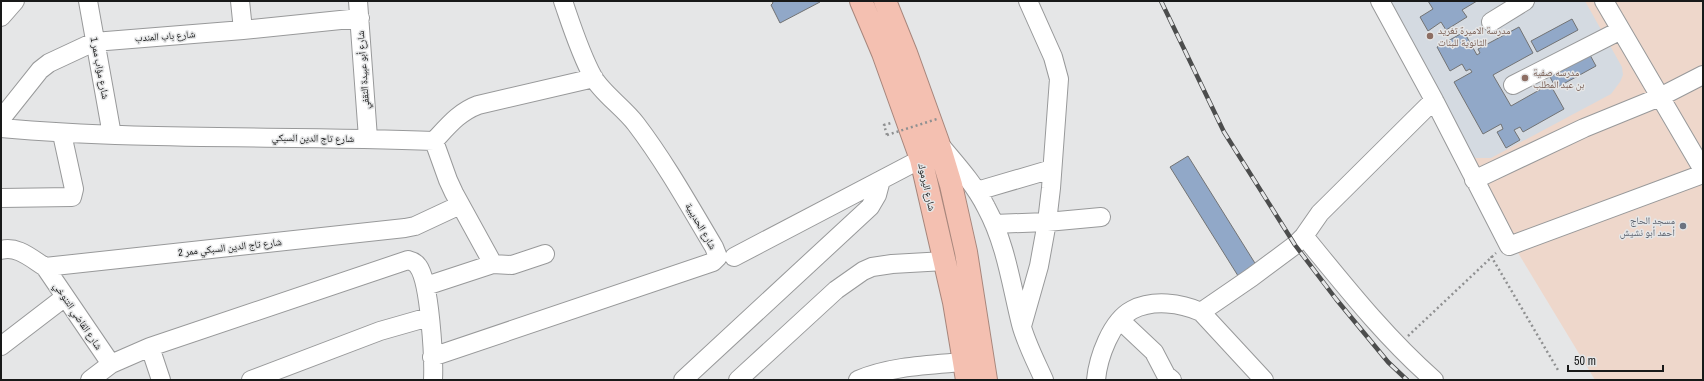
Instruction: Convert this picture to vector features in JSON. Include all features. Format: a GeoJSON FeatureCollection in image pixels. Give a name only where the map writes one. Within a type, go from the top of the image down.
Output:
{"type":"FeatureCollection","features":[{"type":"Feature","properties":{"kind":"highway","name":"شارع اليرموك"},"geometry":{"type":"LineString","coordinates":[[861,1],[883,53],[921,158],[945,261],[966,371]]}},
{"type":"Feature","properties":{"kind":"highway"},"geometry":{"type":"LineString","coordinates":[[885,1],[906,53],[938,142],[951,185],[966,252],[986,380]]}},
{"type":"Feature","properties":{"kind":"highway"},"geometry":{"type":"LineString","coordinates":[[928,188],[951,185]]}},
{"type":"Feature","properties":{"kind":"street"},"geometry":{"type":"LineString","coordinates":[[1,18],[14,1]]}},
{"type":"Feature","properties":{"kind":"street","name":"شارع مؤاب ممر 1"},"geometry":{"type":"LineString","coordinates":[[88,1],[94,42],[112,135]]}},
{"type":"Feature","properties":{"kind":"street"},"geometry":{"type":"LineString","coordinates":[[240,1],[243,30]]}},
{"type":"Feature","properties":{"kind":"street","name":"شارع الحديبية"},"geometry":{"type":"LineString","coordinates":[[432,357],[712,262],[718,257],[714,246],[681,191],[640,130],[625,111],[602,89],[594,78],[571,28],[563,1]]}},
{"type":"Feature","properties":{"kind":"street"},"geometry":{"type":"LineString","coordinates":[[1022,326],[1039,266],[1047,222],[1059,79],[1053,56],[1028,1]]}},
{"type":"Feature","properties":{"kind":"street"},"geometry":{"type":"LineString","coordinates":[[1380,1],[1434,100],[1509,246],[1703,174]]}},
{"type":"Feature","properties":{"kind":"street"},"geometry":{"type":"LineString","coordinates":[[1491,22],[1525,1]]}},
{"type":"Feature","properties":{"kind":"street"},"geometry":{"type":"LineString","coordinates":[[1604,1],[1703,170]]}},
{"type":"Feature","properties":{"kind":"street","name":"شارع باب المندب"},"geometry":{"type":"LineString","coordinates":[[1,119],[40,70],[49,63],[94,42],[243,30],[359,10]]}},
{"type":"Feature","properties":{"kind":"street","name":"شارع أبو عبيدة الثقفي"},"geometry":{"type":"LineString","coordinates":[[359,10],[368,138]]}},
{"type":"Feature","properties":{"kind":"street"},"geometry":{"type":"LineString","coordinates":[[1513,86],[1621,30]]}},
{"type":"Feature","properties":{"kind":"street"},"geometry":{"type":"LineString","coordinates":[[1474,180],[1584,128],[1660,97],[1703,75]]}},
{"type":"Feature","properties":{"kind":"street"},"geometry":{"type":"LineString","coordinates":[[493,264],[460,205],[448,180],[434,141],[453,120],[469,108],[594,78]]}},
{"type":"Feature","properties":{"kind":"street"},"geometry":{"type":"LineString","coordinates":[[1201,312],[1276,260],[1304,236],[1320,213],[1434,100]]}},
{"type":"Feature","properties":{"kind":"street","name":"شارع تاج الدين السبكي"},"geometry":{"type":"LineString","coordinates":[[1,128],[62,134],[368,138],[434,141]]}},
{"type":"Feature","properties":{"kind":"street"},"geometry":{"type":"LineString","coordinates":[[1,198],[72,197],[74,189],[62,134]]}},
{"type":"Feature","properties":{"kind":"street"},"geometry":{"type":"LineString","coordinates":[[938,142],[977,191],[986,206],[1005,253],[1022,326],[1044,380]]}},
{"type":"Feature","properties":{"kind":"street"},"geometry":{"type":"LineString","coordinates":[[734,257],[921,158]]}},
{"type":"Feature","properties":{"kind":"street"},"geometry":{"type":"LineString","coordinates":[[977,191],[1052,169]]}},
{"type":"Feature","properties":{"kind":"street"},"geometry":{"type":"LineString","coordinates":[[683,380],[841,232],[870,207],[877,195],[881,180]]}},
{"type":"Feature","properties":{"kind":"street","name":"شارع تاج الدين السبكي ممر 2"},"geometry":{"type":"LineString","coordinates":[[45,267],[405,228],[415,226],[460,205]]}},
{"type":"Feature","properties":{"kind":"street"},"geometry":{"type":"LineString","coordinates":[[994,224],[1047,222],[1101,217]]}},
{"type":"Feature","properties":{"kind":"street"},"geometry":{"type":"LineString","coordinates":[[1304,236],[1360,304],[1398,346],[1434,380]]}},
{"type":"Feature","properties":{"kind":"street"},"geometry":{"type":"LineString","coordinates":[[1,250],[12,248],[45,267]]}},
{"type":"Feature","properties":{"kind":"street"},"geometry":{"type":"LineString","coordinates":[[426,286],[493,264],[512,265],[544,254]]}},
{"type":"Feature","properties":{"kind":"street"},"geometry":{"type":"LineString","coordinates":[[90,380],[111,364],[150,347],[408,260],[415,263],[422,273],[426,286],[433,380]]}},
{"type":"Feature","properties":{"kind":"street"},"geometry":{"type":"LineString","coordinates":[[738,380],[836,290],[863,271],[872,267],[892,264],[945,261]]}},
{"type":"Feature","properties":{"kind":"street","name":"شارع القاضي التنوخي"},"geometry":{"type":"LineString","coordinates":[[45,267],[111,364]]}},
{"type":"Feature","properties":{"kind":"street"},"geometry":{"type":"LineString","coordinates":[[1,346],[65,297]]}},
{"type":"Feature","properties":{"kind":"street"},"geometry":{"type":"LineString","coordinates":[[1096,380],[1103,350],[1110,334],[1120,320],[1132,310],[1149,305],[1169,303],[1189,307],[1201,312],[1264,380]]}},
{"type":"Feature","properties":{"kind":"street"},"geometry":{"type":"LineString","coordinates":[[251,380],[380,331],[429,316]]}},
{"type":"Feature","properties":{"kind":"street"},"geometry":{"type":"LineString","coordinates":[[1120,320],[1154,352],[1167,378]]}},
{"type":"Feature","properties":{"kind":"street"},"geometry":{"type":"LineString","coordinates":[[150,347],[161,380]]}},
{"type":"Feature","properties":{"kind":"street"},"geometry":{"type":"LineString","coordinates":[[858,380],[882,372],[929,365],[966,371]]}},
{"type":"Feature","properties":{"kind":"path"},"geometry":{"type":"LineString","coordinates":[[884,125],[887,135],[938,119]]}},
{"type":"Feature","properties":{"kind":"path"},"geometry":{"type":"LineString","coordinates":[[1398,346],[1492,256],[1509,246]]}},
{"type":"Feature","properties":{"kind":"path"},"geometry":{"type":"LineString","coordinates":[[1492,256],[1558,370]]}},
{"type":"Feature","properties":{"kind":"shaded area"},"geometry":{"type":"Polygon","coordinates":[[[1387,1],[1703,1],[1703,380],[1595,380],[1503,228],[1387,1]]]}},
{"type":"Feature","properties":{"kind":"shaded area","name":"مدرسه صفية بن عبد المطلب"},"geometry":{"type":"Polygon","coordinates":[[[1389,1],[1585,1],[1622,67],[1623,75],[1620,82],[1611,94],[1491,158],[1476,158],[1470,155],[1389,1]]]}},
{"type":"Feature","properties":{"kind":"building"},"geometry":{"type":"Polygon","coordinates":[[[772,1],[820,2],[780,23],[771,5],[773,3],[772,1]]]}},
{"type":"Feature","properties":{"kind":"building"},"geometry":{"type":"Polygon","coordinates":[[[1428,1],[1477,1],[1462,10],[1467,17],[1446,30],[1441,22],[1428,31],[1420,17],[1433,9],[1428,1]]]}},
{"type":"Feature","properties":{"kind":"building"},"geometry":{"type":"Polygon","coordinates":[[[1572,19],[1578,30],[1537,52],[1531,41],[1572,19]]]}},
{"type":"Feature","properties":{"kind":"building"},"geometry":{"type":"Polygon","coordinates":[[[1519,27],[1533,53],[1493,75],[1511,106],[1550,84],[1564,109],[1523,132],[1520,127],[1514,130],[1520,140],[1506,148],[1497,132],[1503,129],[1501,124],[1483,134],[1454,82],[1472,72],[1470,69],[1466,71],[1462,64],[1450,71],[1437,47],[1464,32],[1477,55],[1480,53],[1478,49],[1519,27]]]}},
{"type":"Feature","properties":{"kind":"building"},"geometry":{"type":"Polygon","coordinates":[[[1590,55],[1596,66],[1556,88],[1550,77],[1590,55]]]}},
{"type":"Feature","properties":{"kind":"building"},"geometry":{"type":"Polygon","coordinates":[[[1188,156],[1258,268],[1240,279],[1170,167],[1188,156]]]}},
{"type":"Feature","properties":{"kind":"railway"},"geometry":{"type":"LineString","coordinates":[[1161,1],[1224,132],[1295,245],[1336,299],[1388,362],[1407,380]]}},
{"type":"Feature","properties":{"kind":"place","name":"مدرسة الاميرة تغريد الثانوية للبنات"},"geometry":{"type":"Point","coordinates":[1430,36]}},
{"type":"Feature","properties":{"kind":"place","name":"مدرسه صفية بن عبد المطلب"},"geometry":{"type":"Point","coordinates":[1525,78]}},
{"type":"Feature","properties":{"kind":"place","name":"مسجد الحاج أحمد أبو نشيش"},"geometry":{"type":"Point","coordinates":[1683,226]}}]}
